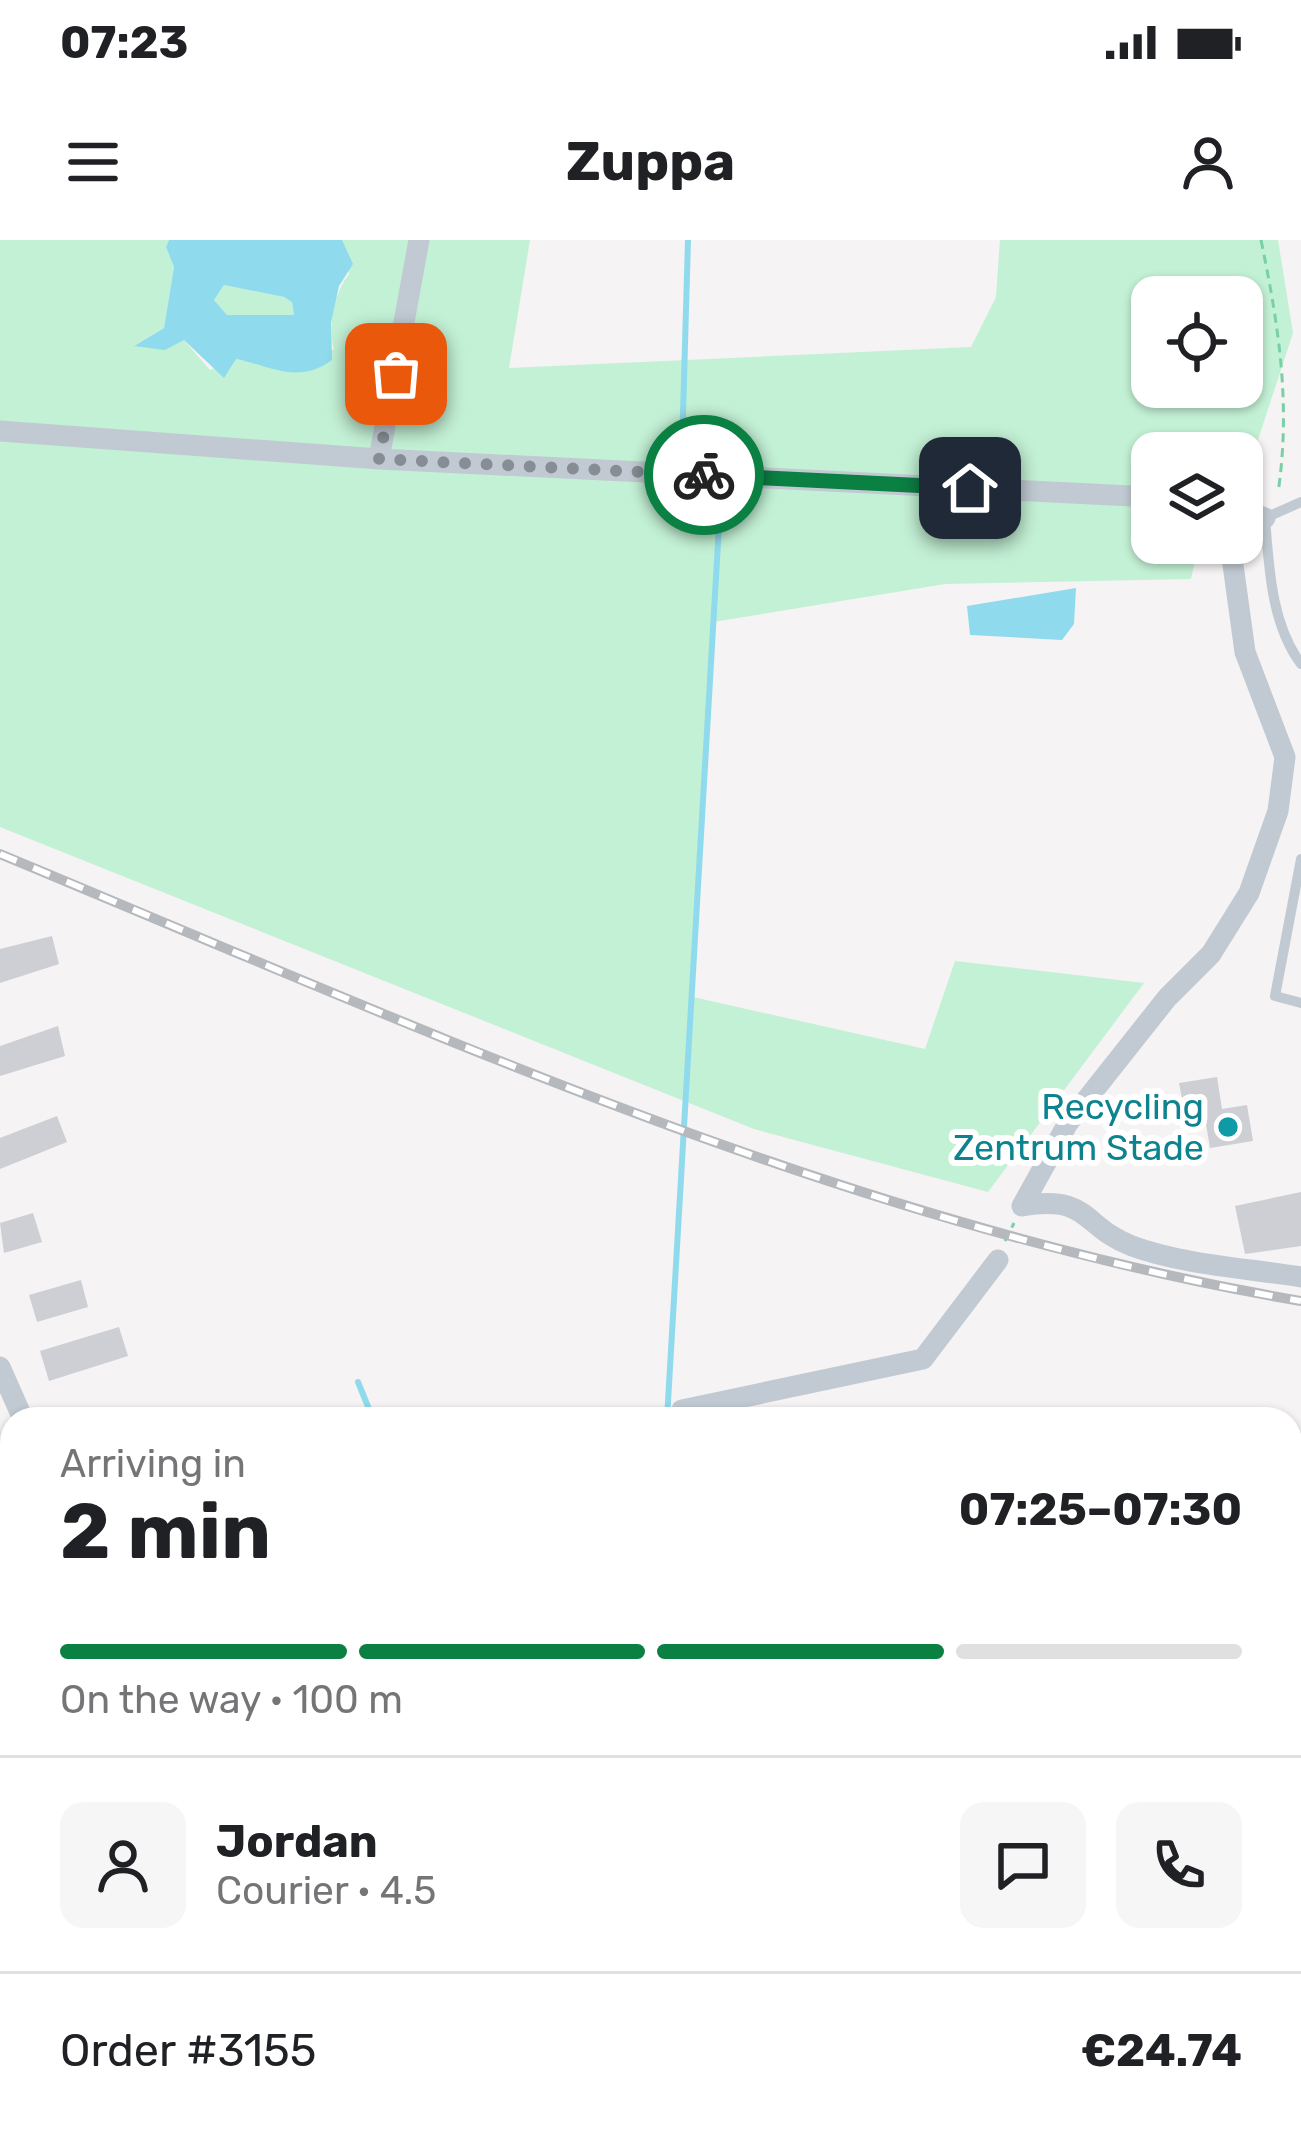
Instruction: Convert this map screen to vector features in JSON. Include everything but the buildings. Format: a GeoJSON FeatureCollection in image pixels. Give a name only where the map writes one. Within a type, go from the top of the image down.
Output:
{"type":"FeatureCollection","features":[{"type":"Feature","properties":{"kind":"street"},"geometry":{"type":"LineString","coordinates":[[379,459],[419,240]]}},
{"type":"Feature","properties":{"kind":"street"},"geometry":{"type":"LineString","coordinates":[[0,431],[379,459],[1131,496]]}},
{"type":"Feature","properties":{"kind":"street"},"geometry":{"type":"LineString","coordinates":[[1263,515],[1270,517]]}},
{"type":"Feature","properties":{"kind":"street"},"geometry":{"type":"LineString","coordinates":[[1022,1206],[1067,1123],[1167,998],[1211,955],[1249,893],[1278,811],[1285,757],[1245,652],[1233,564]]}},
{"type":"Feature","properties":{"kind":"street"},"geometry":{"type":"LineString","coordinates":[[1022,1206],[1055,1200],[1092,1216],[1128,1244],[1301,1277]]}},
{"type":"Feature","properties":{"kind":"street"},"geometry":{"type":"LineString","coordinates":[[696,1407],[923,1359],[998,1260]]}},
{"type":"Feature","properties":{"kind":"street"},"geometry":{"type":"LineString","coordinates":[[0,1367],[18,1407]]}},
{"type":"Feature","properties":{"kind":"lane"},"geometry":{"type":"LineString","coordinates":[[1301,502],[1270,517],[1269,572],[1286,644],[1301,664]]}},
{"type":"Feature","properties":{"kind":"lane"},"geometry":{"type":"LineString","coordinates":[[1301,860],[1275,996],[1301,1004]]}},
{"type":"Feature","properties":{"kind":"path"},"geometry":{"type":"LineString","coordinates":[[1261,240],[1284,353],[1286,437],[1270,517]]}},
{"type":"Feature","properties":{"kind":"path"},"geometry":{"type":"LineString","coordinates":[[998,1260],[1022,1206]]}},
{"type":"Feature","properties":{"kind":"green space"},"geometry":{"type":"Polygon","coordinates":[[[0,240],[169,240],[166,247],[174,267],[164,328],[135,345],[184,340],[210,370],[236,359],[294,370],[334,349],[334,310],[349,274],[342,240],[530,240],[509,368],[971,347],[996,297],[1000,240],[1278,240],[1293,333],[1261,432],[1131,432],[1131,564],[1194,564],[1191,579],[945,584],[713,622],[693,997],[925,1049],[955,961],[1144,983],[988,1192],[754,1129],[0,827],[0,240]]]}},
{"type":"Feature","properties":{"kind":"green space"},"geometry":{"type":"Polygon","coordinates":[[[224,285],[284,297],[292,301],[294,315],[227,315],[214,300],[224,285]]]}},
{"type":"Feature","properties":{"kind":"water"},"geometry":{"type":"Polygon","coordinates":[[[169,240],[342,240],[353,264],[339,286],[331,323],[332,360],[296,373],[236,359],[224,378],[184,340],[165,350],[134,346],[164,328],[174,267],[166,247],[169,240]],[[224,285],[214,300],[227,315],[294,315],[292,302],[224,285]]]}},
{"type":"Feature","properties":{"kind":"water"},"geometry":{"type":"Polygon","coordinates":[[[1076,588],[1074,624],[1062,640],[970,635],[967,606],[1076,588]]]}},
{"type":"Feature","properties":{"kind":"waterway"},"geometry":{"type":"LineString","coordinates":[[682,449],[688,240]]}},
{"type":"Feature","properties":{"kind":"waterway"},"geometry":{"type":"LineString","coordinates":[[668,1407],[721,491]]}},
{"type":"Feature","properties":{"kind":"waterway"},"geometry":{"type":"LineString","coordinates":[[358,1382],[368,1407]]}},
{"type":"Feature","properties":{"kind":"railway"},"geometry":{"type":"LineString","coordinates":[[0,854],[478,1052],[801,1172],[965,1223],[1132,1267],[1301,1301]]}},
{"type":"Feature","properties":{"kind":"way so far"},"geometry":{"type":"LineString","coordinates":[[396,374],[379,459],[704,475]]}},
{"type":"Feature","properties":{"kind":"place","name":"Recycling Zentrum Stade"},"geometry":{"type":"Point","coordinates":[1228,1127]}},
{"type":"Feature","properties":{"kind":"route"},"geometry":{"type":"LineString","coordinates":[[704,475],[970,488]]}}]}
